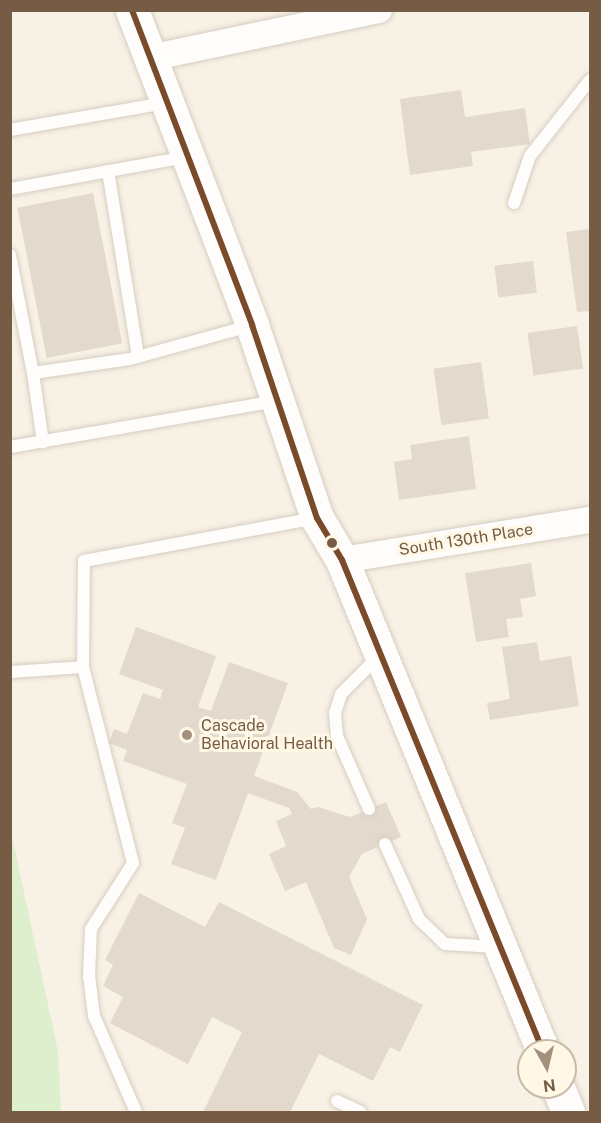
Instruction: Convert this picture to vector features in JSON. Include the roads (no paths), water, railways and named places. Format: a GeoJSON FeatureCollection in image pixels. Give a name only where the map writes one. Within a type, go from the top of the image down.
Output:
{"type":"FeatureCollection","features":[{"type":"Feature","properties":{"kind":"street"},"geometry":{"type":"LineString","coordinates":[[132,10],[148,58],[252,325],[317,518],[342,560],[538,1039]]}},
{"type":"Feature","properties":{"kind":"street"},"geometry":{"type":"LineString","coordinates":[[148,58],[379,10]]}},
{"type":"Feature","properties":{"kind":"street","name":"South 130th Place"},"geometry":{"type":"LineString","coordinates":[[342,560],[591,520]]}},
{"type":"Feature","properties":{"kind":"lane"},"geometry":{"type":"LineString","coordinates":[[514,203],[530,156],[591,80]]}},
{"type":"Feature","properties":{"kind":"lane"},"geometry":{"type":"LineString","coordinates":[[10,130],[166,103]]}},
{"type":"Feature","properties":{"kind":"lane"},"geometry":{"type":"LineString","coordinates":[[10,189],[187,157]]}},
{"type":"Feature","properties":{"kind":"lane"},"geometry":{"type":"LineString","coordinates":[[108,171],[138,357]]}},
{"type":"Feature","properties":{"kind":"lane"},"geometry":{"type":"LineString","coordinates":[[10,255],[33,373],[43,442]]}},
{"type":"Feature","properties":{"kind":"lane"},"geometry":{"type":"LineString","coordinates":[[33,373],[138,357],[252,325]]}},
{"type":"Feature","properties":{"kind":"lane"},"geometry":{"type":"LineString","coordinates":[[10,447],[278,401]]}},
{"type":"Feature","properties":{"kind":"lane"},"geometry":{"type":"LineString","coordinates":[[136,1113],[94,1016],[89,977],[91,929],[133,863],[83,667],[84,561],[317,518]]}},
{"type":"Feature","properties":{"kind":"lane"},"geometry":{"type":"LineString","coordinates":[[369,809],[337,736],[335,713],[341,694],[381,654]]}},
{"type":"Feature","properties":{"kind":"lane"},"geometry":{"type":"LineString","coordinates":[[10,672],[83,667]]}},
{"type":"Feature","properties":{"kind":"lane"},"geometry":{"type":"LineString","coordinates":[[385,844],[418,919],[445,944],[501,947]]}},
{"type":"Feature","properties":{"kind":"lane"},"geometry":{"type":"LineString","coordinates":[[337,1101],[361,1113]]}},
{"type":"Feature","properties":{"kind":"place","name":"Cascade Behavioral Health"},"geometry":{"type":"Point","coordinates":[187,735]}}]}
